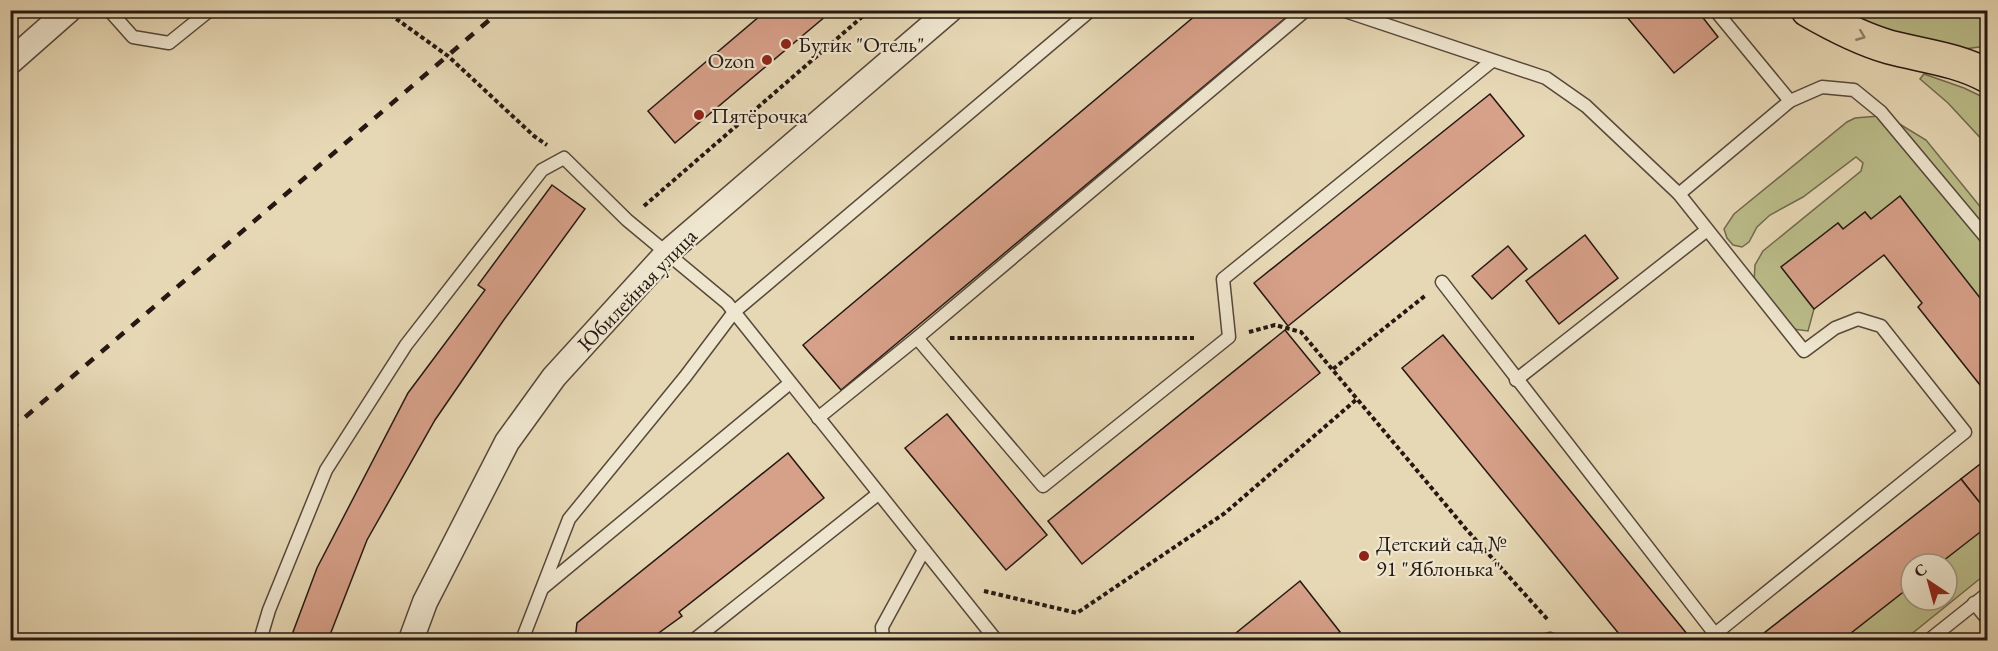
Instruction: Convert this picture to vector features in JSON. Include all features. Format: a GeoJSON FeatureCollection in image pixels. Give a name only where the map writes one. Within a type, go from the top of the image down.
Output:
{"type":"FeatureCollection","features":[{"type":"Feature","properties":{"kind":"main road"},"geometry":{"type":"LineString","coordinates":[[1808,10],[1843,29],[1887,46],[1981,67]]}},
{"type":"Feature","properties":{"kind":"street"},"geometry":{"type":"LineString","coordinates":[[10,62],[69,10]]}},
{"type":"Feature","properties":{"kind":"street","name":"Юбилейная улица"},"geometry":{"type":"LineString","coordinates":[[411,640],[425,602],[507,442],[554,377],[668,252],[950,10]]}},
{"type":"Feature","properties":{"kind":"lane"},"geometry":{"type":"LineString","coordinates":[[109,10],[133,37],[169,43],[210,10]]}},
{"type":"Feature","properties":{"kind":"lane"},"geometry":{"type":"LineString","coordinates":[[522,640],[569,519],[734,312],[1091,10]]}},
{"type":"Feature","properties":{"kind":"lane"},"geometry":{"type":"LineString","coordinates":[[818,418],[917,338],[1306,10]]}},
{"type":"Feature","properties":{"kind":"lane"},"geometry":{"type":"LineString","coordinates":[[1342,10],[1546,78],[1578,100],[1679,194],[1804,351],[1835,328],[1858,319],[1881,326],[1965,432],[1717,637],[1442,282]]}},
{"type":"Feature","properties":{"kind":"lane"},"geometry":{"type":"LineString","coordinates":[[1715,10],[1790,101]]}},
{"type":"Feature","properties":{"kind":"lane"},"geometry":{"type":"LineString","coordinates":[[917,338],[1043,486],[1229,338],[1223,279],[1492,61]]}},
{"type":"Feature","properties":{"kind":"lane"},"geometry":{"type":"LineString","coordinates":[[1679,194],[1790,101],[1822,87],[1854,90],[1881,112],[1988,240]]}},
{"type":"Feature","properties":{"kind":"lane"},"geometry":{"type":"LineString","coordinates":[[260,640],[269,610],[326,470],[406,345],[542,170],[564,158],[627,220],[727,303],[996,640]]}},
{"type":"Feature","properties":{"kind":"lane"},"geometry":{"type":"LineString","coordinates":[[1516,380],[1707,230]]}},
{"type":"Feature","properties":{"kind":"lane"},"geometry":{"type":"LineString","coordinates":[[542,588],[790,383]]}},
{"type":"Feature","properties":{"kind":"lane"},"geometry":{"type":"LineString","coordinates":[[694,640],[878,494]]}},
{"type":"Feature","properties":{"kind":"lane"},"geometry":{"type":"LineString","coordinates":[[883,640],[882,627],[924,550]]}},
{"type":"Feature","properties":{"kind":"lane"},"geometry":{"type":"LineString","coordinates":[[1929,640],[1988,593]]}},
{"type":"Feature","properties":{"kind":"lane"},"geometry":{"type":"LineString","coordinates":[[1974,603],[1988,620]]}},
{"type":"Feature","properties":{"kind":"path"},"geometry":{"type":"LineString","coordinates":[[384,10],[448,56],[534,136],[564,158]]}},
{"type":"Feature","properties":{"kind":"path"},"geometry":{"type":"LineString","coordinates":[[627,220],[870,10]]}},
{"type":"Feature","properties":{"kind":"path"},"geometry":{"type":"LineString","coordinates":[[1333,369],[1442,282]]}},
{"type":"Feature","properties":{"kind":"path"},"geometry":{"type":"LineString","coordinates":[[917,338],[1229,338],[1275,325],[1301,332],[1466,529],[1549,620]]}},
{"type":"Feature","properties":{"kind":"green space"},"geometry":{"type":"Polygon","coordinates":[[[1829,11],[1987,11],[1987,46],[1956,50],[1882,31],[1829,11]]]}},
{"type":"Feature","properties":{"kind":"green space"},"geometry":{"type":"Polygon","coordinates":[[[1924,74],[1987,99],[1987,145],[1948,103],[1920,79],[1924,74]]]}},
{"type":"Feature","properties":{"kind":"green space"},"geometry":{"type":"Polygon","coordinates":[[[1879,116],[1893,120],[1926,140],[1987,215],[1987,308],[1865,212],[1843,229],[1838,223],[1782,268],[1814,309],[1808,331],[1793,329],[1754,282],[1755,265],[1763,251],[1861,171],[1863,163],[1856,157],[1803,197],[1770,215],[1757,227],[1749,242],[1742,247],[1733,245],[1724,229],[1734,214],[1847,122],[1855,118],[1879,116]]]}},
{"type":"Feature","properties":{"kind":"green space"},"geometry":{"type":"Polygon","coordinates":[[[1987,526],[1987,573],[1959,596],[1959,552],[1954,552],[1987,526]]]}},
{"type":"Feature","properties":{"kind":"green space"},"geometry":{"type":"Polygon","coordinates":[[[1899,595],[1899,612],[1939,612],[1904,640],[1842,640],[1899,595]]]}},
{"type":"Feature","properties":{"kind":"building"},"geometry":{"type":"Polygon","coordinates":[[[767,10],[833,10],[675,143],[648,111],[767,10]]]}},
{"type":"Feature","properties":{"kind":"building"},"geometry":{"type":"Polygon","coordinates":[[[1202,10],[1285,10],[1289,15],[841,390],[803,345],[1202,10]]]}},
{"type":"Feature","properties":{"kind":"building"},"geometry":{"type":"Polygon","coordinates":[[[1621,10],[1697,10],[1718,37],[1674,73],[1621,10]]]}},
{"type":"Feature","properties":{"kind":"building"},"geometry":{"type":"Polygon","coordinates":[[[1490,94],[1524,136],[1288,326],[1254,283],[1490,94]]]}},
{"type":"Feature","properties":{"kind":"building"},"geometry":{"type":"Polygon","coordinates":[[[552,185],[585,209],[503,321],[435,420],[367,540],[328,640],[290,640],[317,568],[408,393],[485,290],[478,285],[552,185]]]}},
{"type":"Feature","properties":{"kind":"building"},"geometry":{"type":"Polygon","coordinates":[[[1900,196],[1988,308],[1988,395],[1918,307],[1922,303],[1884,255],[1814,309],[1781,267],[1838,223],[1843,229],[1865,212],[1871,219],[1900,196]]]}},
{"type":"Feature","properties":{"kind":"building"},"geometry":{"type":"Polygon","coordinates":[[[1585,235],[1618,278],[1559,324],[1526,281],[1585,235]]]}},
{"type":"Feature","properties":{"kind":"building"},"geometry":{"type":"Polygon","coordinates":[[[1508,246],[1527,269],[1492,299],[1472,276],[1508,246]]]}},
{"type":"Feature","properties":{"kind":"building"},"geometry":{"type":"Polygon","coordinates":[[[1285,330],[1320,373],[1082,564],[1048,521],[1285,330]]]}},
{"type":"Feature","properties":{"kind":"building"},"geometry":{"type":"Polygon","coordinates":[[[1443,335],[1692,640],[1624,640],[1402,368],[1443,335]]]}},
{"type":"Feature","properties":{"kind":"building"},"geometry":{"type":"Polygon","coordinates":[[[947,414],[1047,535],[1006,570],[905,448],[947,414]]]}},
{"type":"Feature","properties":{"kind":"building"},"geometry":{"type":"Polygon","coordinates":[[[788,453],[824,498],[679,612],[682,616],[649,640],[575,640],[577,623],[788,453]]]}},
{"type":"Feature","properties":{"kind":"building"},"geometry":{"type":"Polygon","coordinates":[[[1988,458],[1988,513],[1961,479],[1988,458]]]}},
{"type":"Feature","properties":{"kind":"building"},"geometry":{"type":"Polygon","coordinates":[[[1961,479],[1988,513],[1988,526],[1954,552],[1899,552],[1899,595],[1842,640],[1755,640],[1961,479]]]}},
{"type":"Feature","properties":{"kind":"building"},"geometry":{"type":"Polygon","coordinates":[[[1300,581],[1340,632],[1330,640],[1234,640],[1231,637],[1300,581]]]}},
{"type":"Feature","properties":{"kind":"railway"},"geometry":{"type":"LineString","coordinates":[[10,430],[501,10]]}},
{"type":"Feature","properties":{"kind":"place","name":"Бутик \"Отель\""},"geometry":{"type":"Point","coordinates":[786,44]}},
{"type":"Feature","properties":{"kind":"place","name":"Ozon"},"geometry":{"type":"Point","coordinates":[767,60]}},
{"type":"Feature","properties":{"kind":"place","name":"Пятёрочка"},"geometry":{"type":"Point","coordinates":[699,115]}},
{"type":"Feature","properties":{"kind":"place","name":"Детский сад № 91 \"Яблонька\""},"geometry":{"type":"Point","coordinates":[1364,556]}}]}
